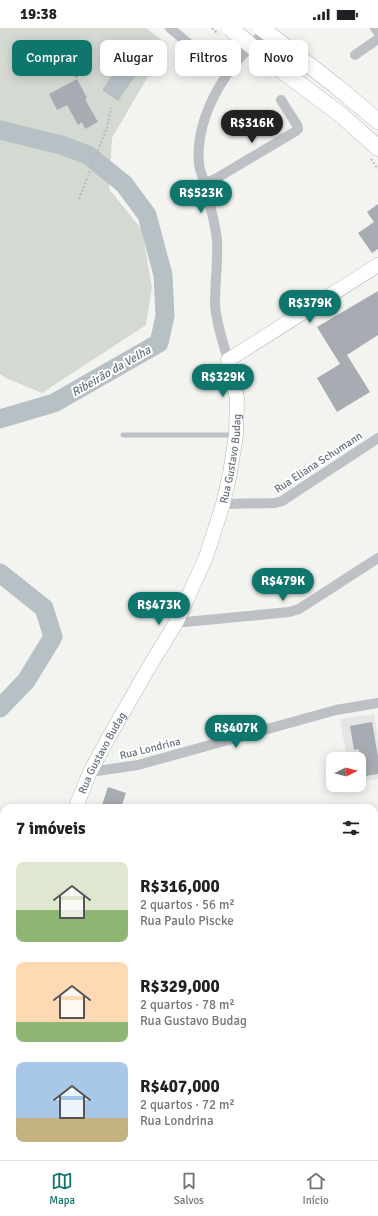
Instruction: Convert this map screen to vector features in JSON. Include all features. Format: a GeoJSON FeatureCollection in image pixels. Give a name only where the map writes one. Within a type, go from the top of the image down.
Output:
{"type":"FeatureCollection","features":[{"type":"Feature","properties":{"kind":"main road"},"geometry":{"type":"LineString","coordinates":[[261,28],[336,86],[378,121]]}},
{"type":"Feature","properties":{"kind":"main road"},"geometry":{"type":"LineString","coordinates":[[225,31],[274,64],[340,114],[378,148]]}},
{"type":"Feature","properties":{"kind":"street"},"geometry":{"type":"LineString","coordinates":[[170,28],[184,40]]}},
{"type":"Feature","properties":{"kind":"street","name":"Rua Gustavo Budag"},"geometry":{"type":"LineString","coordinates":[[241,57],[268,28]]}},
{"type":"Feature","properties":{"kind":"street"},"geometry":{"type":"LineString","coordinates":[[375,28],[378,32]]}},
{"type":"Feature","properties":{"kind":"street"},"geometry":{"type":"LineString","coordinates":[[355,54],[378,39]]}},
{"type":"Feature","properties":{"kind":"street","name":"Rua Gustavo Budag"},"geometry":{"type":"LineString","coordinates":[[77,804],[90,772],[149,667],[178,622],[206,557],[223,504],[230,473],[236,435],[237,398],[215,305],[217,240],[214,220],[200,165],[199,149],[204,121],[214,95],[225,76]]}},
{"type":"Feature","properties":{"kind":"street"},"geometry":{"type":"LineString","coordinates":[[204,184],[217,178],[298,129],[281,100]]}},
{"type":"Feature","properties":{"kind":"street"},"geometry":{"type":"LineString","coordinates":[[228,360],[378,265]]}},
{"type":"Feature","properties":{"kind":"street","name":"Rua Eliana Schumann"},"geometry":{"type":"LineString","coordinates":[[223,504],[275,503],[282,501],[378,438]]}},
{"type":"Feature","properties":{"kind":"street"},"geometry":{"type":"LineString","coordinates":[[178,622],[289,612],[298,609],[378,558]]}},
{"type":"Feature","properties":{"kind":"street","name":"Rua Londrina"},"geometry":{"type":"LineString","coordinates":[[90,772],[138,765],[336,710],[378,703]]}},
{"type":"Feature","properties":{"kind":"lane"},"geometry":{"type":"LineString","coordinates":[[123,435],[236,435]]}},
{"type":"Feature","properties":{"kind":"path"},"geometry":{"type":"LineString","coordinates":[[212,28],[225,31]]}},
{"type":"Feature","properties":{"kind":"path"},"geometry":{"type":"LineString","coordinates":[[79,199],[107,128],[111,108]]}},
{"type":"Feature","properties":{"kind":"shaded area"},"geometry":{"type":"Polygon","coordinates":[[[0,28],[146,28],[162,40],[100,40],[100,76],[148,76],[112,138],[109,189],[142,230],[152,287],[146,325],[42,393],[0,374],[0,28]]]}},
{"type":"Feature","properties":{"kind":"shaded area"},"geometry":{"type":"Polygon","coordinates":[[[112,76],[135,76],[118,101],[102,90],[112,76]]]}},
{"type":"Feature","properties":{"kind":"shaded area"},"geometry":{"type":"Polygon","coordinates":[[[374,714],[378,741],[378,779],[366,781],[366,752],[346,752],[340,719],[374,714]]]}},
{"type":"Feature","properties":{"kind":"building"},"geometry":{"type":"Polygon","coordinates":[[[77,79],[87,98],[85,99],[98,122],[85,129],[82,122],[78,125],[67,105],[57,110],[49,94],[77,79]]]}},
{"type":"Feature","properties":{"kind":"building"},"geometry":{"type":"Polygon","coordinates":[[[378,204],[378,249],[372,253],[358,233],[374,222],[367,212],[378,204]]]}},
{"type":"Feature","properties":{"kind":"building"},"geometry":{"type":"Polygon","coordinates":[[[378,291],[378,335],[347,355],[370,392],[337,412],[317,378],[340,364],[317,327],[378,291]]]}},
{"type":"Feature","properties":{"kind":"building"},"geometry":{"type":"Polygon","coordinates":[[[372,722],[378,757],[378,774],[366,776],[366,752],[359,752],[359,749],[354,750],[350,726],[372,722]]]}},
{"type":"Feature","properties":{"kind":"building"},"geometry":{"type":"Polygon","coordinates":[[[108,787],[126,793],[122,804],[102,804],[108,787]]]}},
{"type":"Feature","properties":{"kind":"waterway","name":"Ribeirão da Velha"},"geometry":{"type":"LineString","coordinates":[[0,130],[61,145],[88,155],[124,184],[147,215],[163,275],[165,316],[159,343],[54,403],[0,419]]}},
{"type":"Feature","properties":{"kind":"waterway","name":"Ribeirão da Velha"},"geometry":{"type":"LineString","coordinates":[[0,573],[44,608],[53,637],[26,681],[0,708]]}}]}
